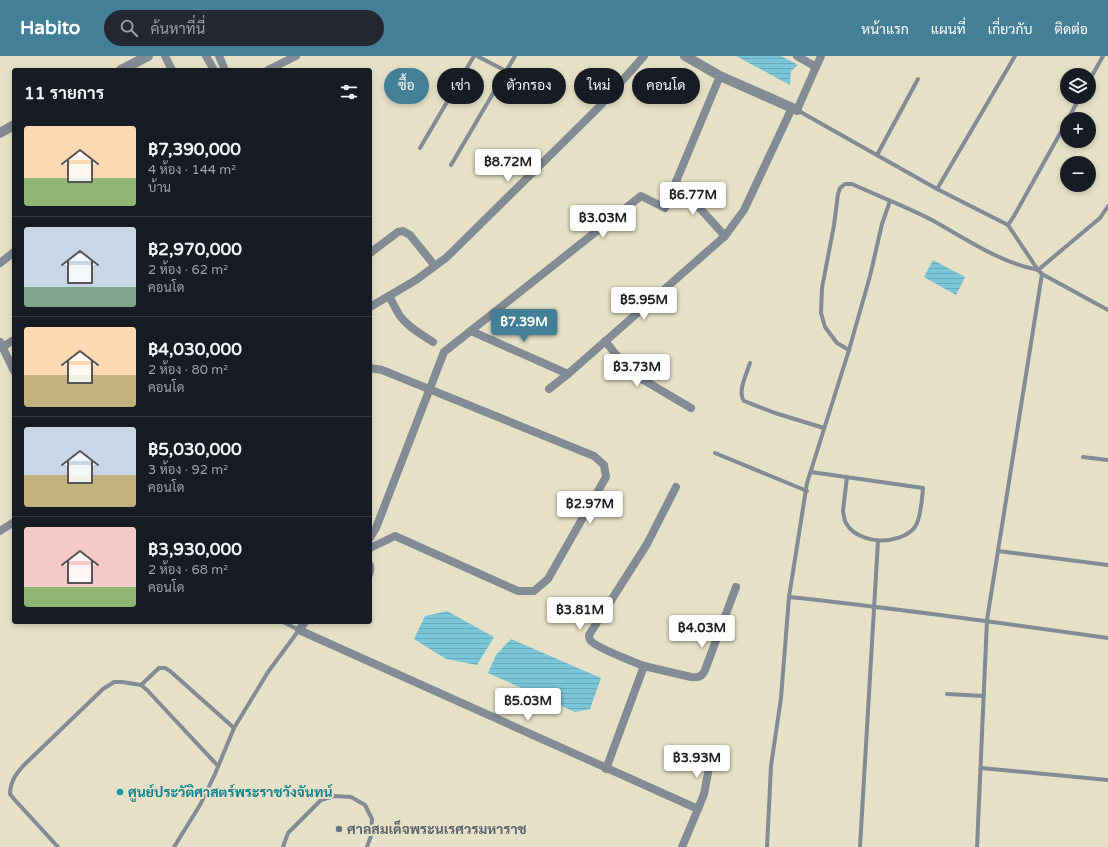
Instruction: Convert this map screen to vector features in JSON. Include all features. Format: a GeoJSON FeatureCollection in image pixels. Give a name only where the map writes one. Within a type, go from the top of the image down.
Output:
{"type":"FeatureCollection","features":[{"type":"Feature","properties":{"kind":"street"},"geometry":{"type":"LineString","coordinates":[[125,68],[148,56]]}},
{"type":"Feature","properties":{"kind":"street"},"geometry":{"type":"LineString","coordinates":[[165,56],[171,68]]}},
{"type":"Feature","properties":{"kind":"street"},"geometry":{"type":"LineString","coordinates":[[206,56],[213,68]]}},
{"type":"Feature","properties":{"kind":"street"},"geometry":{"type":"LineString","coordinates":[[218,56],[223,68]]}},
{"type":"Feature","properties":{"kind":"street"},"geometry":{"type":"LineString","coordinates":[[272,68],[296,56]]}},
{"type":"Feature","properties":{"kind":"street"},"geometry":{"type":"LineString","coordinates":[[372,307],[416,280],[447,257],[598,108],[644,56]]}},
{"type":"Feature","properties":{"kind":"street"},"geometry":{"type":"LineString","coordinates":[[685,56],[720,76],[794,109]]}},
{"type":"Feature","properties":{"kind":"street"},"geometry":{"type":"LineString","coordinates":[[797,56],[816,67]]}},
{"type":"Feature","properties":{"kind":"street"},"geometry":{"type":"LineString","coordinates":[[549,389],[605,342],[725,236],[744,210],[821,56]]}},
{"type":"Feature","properties":{"kind":"street"},"geometry":{"type":"LineString","coordinates":[[372,535],[376,528],[444,352],[641,196],[665,208],[720,76]]}},
{"type":"Feature","properties":{"kind":"street"},"geometry":{"type":"LineString","coordinates":[[0,133],[12,127]]}},
{"type":"Feature","properties":{"kind":"street"},"geometry":{"type":"LineString","coordinates":[[676,182],[725,236]]}},
{"type":"Feature","properties":{"kind":"street"},"geometry":{"type":"LineString","coordinates":[[372,252],[398,232],[403,231],[410,235],[435,266]]}},
{"type":"Feature","properties":{"kind":"street"},"geometry":{"type":"LineString","coordinates":[[0,263],[12,254]]}},
{"type":"Feature","properties":{"kind":"street"},"geometry":{"type":"LineString","coordinates":[[389,296],[400,317],[413,329],[433,342]]}},
{"type":"Feature","properties":{"kind":"street"},"geometry":{"type":"LineString","coordinates":[[471,331],[568,374]]}},
{"type":"Feature","properties":{"kind":"street"},"geometry":{"type":"LineString","coordinates":[[12,341],[1,344],[12,365]]}},
{"type":"Feature","properties":{"kind":"street"},"geometry":{"type":"LineString","coordinates":[[605,342],[627,368],[635,375],[691,408]]}},
{"type":"Feature","properties":{"kind":"street"},"geometry":{"type":"LineString","coordinates":[[372,368],[382,370],[430,391],[594,456],[604,464],[606,477],[548,579],[534,590],[518,591],[395,536],[372,547]]}},
{"type":"Feature","properties":{"kind":"street"},"geometry":{"type":"LineString","coordinates":[[676,487],[647,544],[589,635],[591,642],[644,666],[697,678],[701,676],[705,670],[736,587]]}},
{"type":"Feature","properties":{"kind":"street"},"geometry":{"type":"LineString","coordinates":[[0,531],[12,523]]}},
{"type":"Feature","properties":{"kind":"street"},"geometry":{"type":"LineString","coordinates":[[304,624],[299,630],[698,809]]}},
{"type":"Feature","properties":{"kind":"street"},"geometry":{"type":"LineString","coordinates":[[606,768],[644,666]]}},
{"type":"Feature","properties":{"kind":"street"},"geometry":{"type":"LineString","coordinates":[[682,847],[704,794],[712,752]]}},
{"type":"Feature","properties":{"kind":"lane"},"geometry":{"type":"LineString","coordinates":[[420,148],[475,56],[498,68]]}},
{"type":"Feature","properties":{"kind":"lane"},"geometry":{"type":"LineString","coordinates":[[508,68],[515,56]]}},
{"type":"Feature","properties":{"kind":"lane"},"geometry":{"type":"LineString","coordinates":[[937,188],[1015,56]]}},
{"type":"Feature","properties":{"kind":"lane"},"geometry":{"type":"LineString","coordinates":[[1096,68],[1103,56]]}},
{"type":"Feature","properties":{"kind":"lane"},"geometry":{"type":"LineString","coordinates":[[877,155],[918,79]]}},
{"type":"Feature","properties":{"kind":"lane"},"geometry":{"type":"LineString","coordinates":[[451,165],[492,96]]}},
{"type":"Feature","properties":{"kind":"lane"},"geometry":{"type":"LineString","coordinates":[[794,109],[937,188],[1008,225],[1042,274],[1108,310]]}},
{"type":"Feature","properties":{"kind":"lane"},"geometry":{"type":"LineString","coordinates":[[1008,225],[1060,133]]}},
{"type":"Feature","properties":{"kind":"lane"},"geometry":{"type":"LineString","coordinates":[[849,350],[837,343],[825,327],[821,313],[822,288],[834,225],[838,194],[840,188],[845,184],[852,184],[930,219],[974,245],[1012,263],[1038,270]]}},
{"type":"Feature","properties":{"kind":"lane"},"geometry":{"type":"LineString","coordinates":[[767,847],[771,766],[781,698],[789,596],[807,483],[849,350],[870,276],[882,224],[890,201]]}},
{"type":"Feature","properties":{"kind":"lane"},"geometry":{"type":"LineString","coordinates":[[1038,270],[1100,218],[1108,206]]}},
{"type":"Feature","properties":{"kind":"lane"},"geometry":{"type":"LineString","coordinates":[[977,847],[987,620],[1042,274]]}},
{"type":"Feature","properties":{"kind":"lane"},"geometry":{"type":"LineString","coordinates":[[750,363],[742,389],[742,397],[744,401],[775,413],[824,428]]}},
{"type":"Feature","properties":{"kind":"lane"},"geometry":{"type":"LineString","coordinates":[[715,453],[807,490]]}},
{"type":"Feature","properties":{"kind":"lane"},"geometry":{"type":"LineString","coordinates":[[1083,457],[1108,460]]}},
{"type":"Feature","properties":{"kind":"lane"},"geometry":{"type":"LineString","coordinates":[[811,472],[847,477],[923,488],[919,519],[916,526],[904,536],[893,540],[878,541],[862,536],[849,527],[845,522],[843,511],[847,477]]}},
{"type":"Feature","properties":{"kind":"lane"},"geometry":{"type":"LineString","coordinates":[[860,847],[878,541]]}},
{"type":"Feature","properties":{"kind":"lane"},"geometry":{"type":"LineString","coordinates":[[998,551],[1108,565]]}},
{"type":"Feature","properties":{"kind":"lane"},"geometry":{"type":"LineString","coordinates":[[372,563],[372,574]]}},
{"type":"Feature","properties":{"kind":"lane"},"geometry":{"type":"LineString","coordinates":[[789,596],[987,620],[1108,638]]}},
{"type":"Feature","properties":{"kind":"lane"},"geometry":{"type":"LineString","coordinates":[[174,847],[200,806],[234,728],[268,672],[299,630],[287,624]]}},
{"type":"Feature","properties":{"kind":"lane"},"geometry":{"type":"LineString","coordinates":[[141,685],[159,668],[165,668],[234,728]]}},
{"type":"Feature","properties":{"kind":"lane"},"geometry":{"type":"LineString","coordinates":[[55,846],[10,794],[14,777],[23,766],[103,689],[114,682],[141,685],[218,766]]}},
{"type":"Feature","properties":{"kind":"lane"},"geometry":{"type":"LineString","coordinates":[[947,694],[984,696]]}},
{"type":"Feature","properties":{"kind":"lane"},"geometry":{"type":"LineString","coordinates":[[980,768],[1108,780]]}},
{"type":"Feature","properties":{"kind":"lane"},"geometry":{"type":"LineString","coordinates":[[283,847],[288,833],[293,827],[321,800],[334,796],[350,797],[365,805],[372,819],[371,836],[367,847]]}},
{"type":"Feature","properties":{"kind":"water"},"geometry":{"type":"Polygon","coordinates":[[[736,56],[781,56],[798,65],[791,71],[790,85],[736,56]]]}},
{"type":"Feature","properties":{"kind":"water"},"geometry":{"type":"Polygon","coordinates":[[[933,260],[965,277],[956,295],[924,277],[933,260]]]}},
{"type":"Feature","properties":{"kind":"water"},"geometry":{"type":"Polygon","coordinates":[[[447,611],[494,637],[477,665],[446,659],[414,639],[425,616],[447,611]]]}},
{"type":"Feature","properties":{"kind":"water"},"geometry":{"type":"Polygon","coordinates":[[[511,639],[601,678],[590,709],[575,712],[488,673],[496,655],[511,639]]]}},
{"type":"Feature","properties":{"kind":"place","name":"ศูนย์ประวัติศาสตร์พระราชวังจันทน์"},"geometry":{"type":"Point","coordinates":[120,792]}},
{"type":"Feature","properties":{"kind":"place","name":"ศาลสมเด็จพระนเรศวรมหาราช"},"geometry":{"type":"Point","coordinates":[339,829]}}]}
